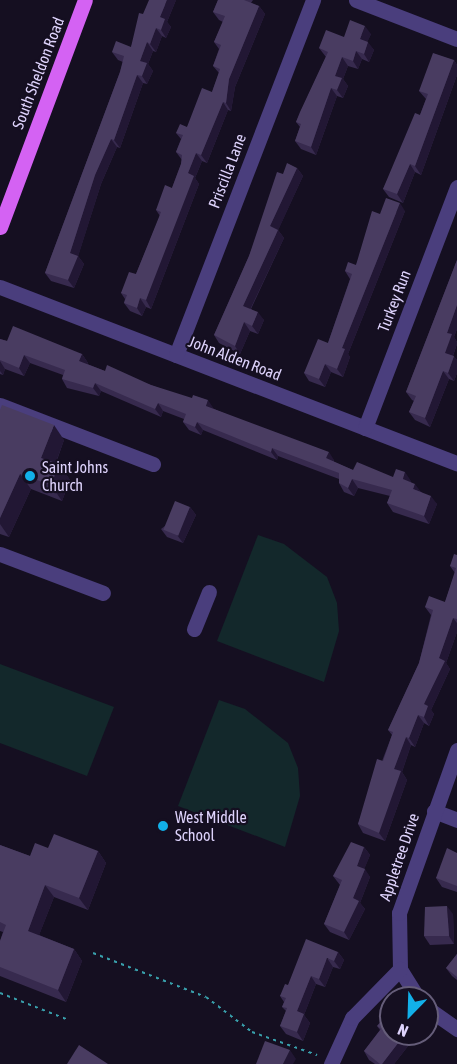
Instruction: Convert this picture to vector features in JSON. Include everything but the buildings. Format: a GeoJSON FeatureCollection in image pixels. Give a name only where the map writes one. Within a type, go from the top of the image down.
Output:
{"type":"FeatureCollection","features":[{"type":"Feature","properties":{"kind":"main road","name":"South Sheldon Road"},"geometry":{"type":"LineString","coordinates":[[0,227],[85,0]]}},
{"type":"Feature","properties":{"kind":"street","name":"Priscilla Lane"},"geometry":{"type":"LineString","coordinates":[[176,355],[313,0]]}},
{"type":"Feature","properties":{"kind":"street"},"geometry":{"type":"LineString","coordinates":[[356,0],[457,39]]}},
{"type":"Feature","properties":{"kind":"street","name":"Turkey Run"},"geometry":{"type":"LineString","coordinates":[[365,428],[457,187]]}},
{"type":"Feature","properties":{"kind":"street","name":"John Alden Road"},"geometry":{"type":"LineString","coordinates":[[0,287],[457,463]]}},
{"type":"Feature","properties":{"kind":"street"},"geometry":{"type":"LineString","coordinates":[[0,405],[153,464]]}},
{"type":"Feature","properties":{"kind":"street"},"geometry":{"type":"LineString","coordinates":[[0,554],[103,593]]}},
{"type":"Feature","properties":{"kind":"street"},"geometry":{"type":"LineString","coordinates":[[194,629],[209,592]]}},
{"type":"Feature","properties":{"kind":"street","name":"Appletree Drive"},"geometry":{"type":"LineString","coordinates":[[400,969],[399,913],[457,750]]}},
{"type":"Feature","properties":{"kind":"street"},"geometry":{"type":"LineString","coordinates":[[434,811],[457,820]]}},
{"type":"Feature","properties":{"kind":"street"},"geometry":{"type":"LineString","coordinates":[[331,1064],[357,1012],[400,969],[411,986]]}},
{"type":"Feature","properties":{"kind":"street"},"geometry":{"type":"LineString","coordinates":[[439,1016],[457,1029]]}},
{"type":"Feature","properties":{"kind":"path"},"geometry":{"type":"LineString","coordinates":[[93,953],[206,998],[252,1032],[317,1055]]}},
{"type":"Feature","properties":{"kind":"path"},"geometry":{"type":"LineString","coordinates":[[0,993],[66,1019]]}},
{"type":"Feature","properties":{"kind":"green space"},"geometry":{"type":"Polygon","coordinates":[[[258,535],[284,544],[327,577],[337,603],[339,631],[324,682],[217,641],[258,535]]]}},
{"type":"Feature","properties":{"kind":"green space"},"geometry":{"type":"Polygon","coordinates":[[[0,664],[114,707],[87,776],[0,743],[0,664]]]}},
{"type":"Feature","properties":{"kind":"green space"},"geometry":{"type":"Polygon","coordinates":[[[219,700],[245,709],[288,743],[298,768],[300,796],[285,847],[178,806],[219,700]]]}},
{"type":"Feature","properties":{"kind":"place","name":"Saint Johns Church"},"geometry":{"type":"Point","coordinates":[30,476]}},
{"type":"Feature","properties":{"kind":"place","name":"West Middle School"},"geometry":{"type":"Point","coordinates":[163,826]}}]}
